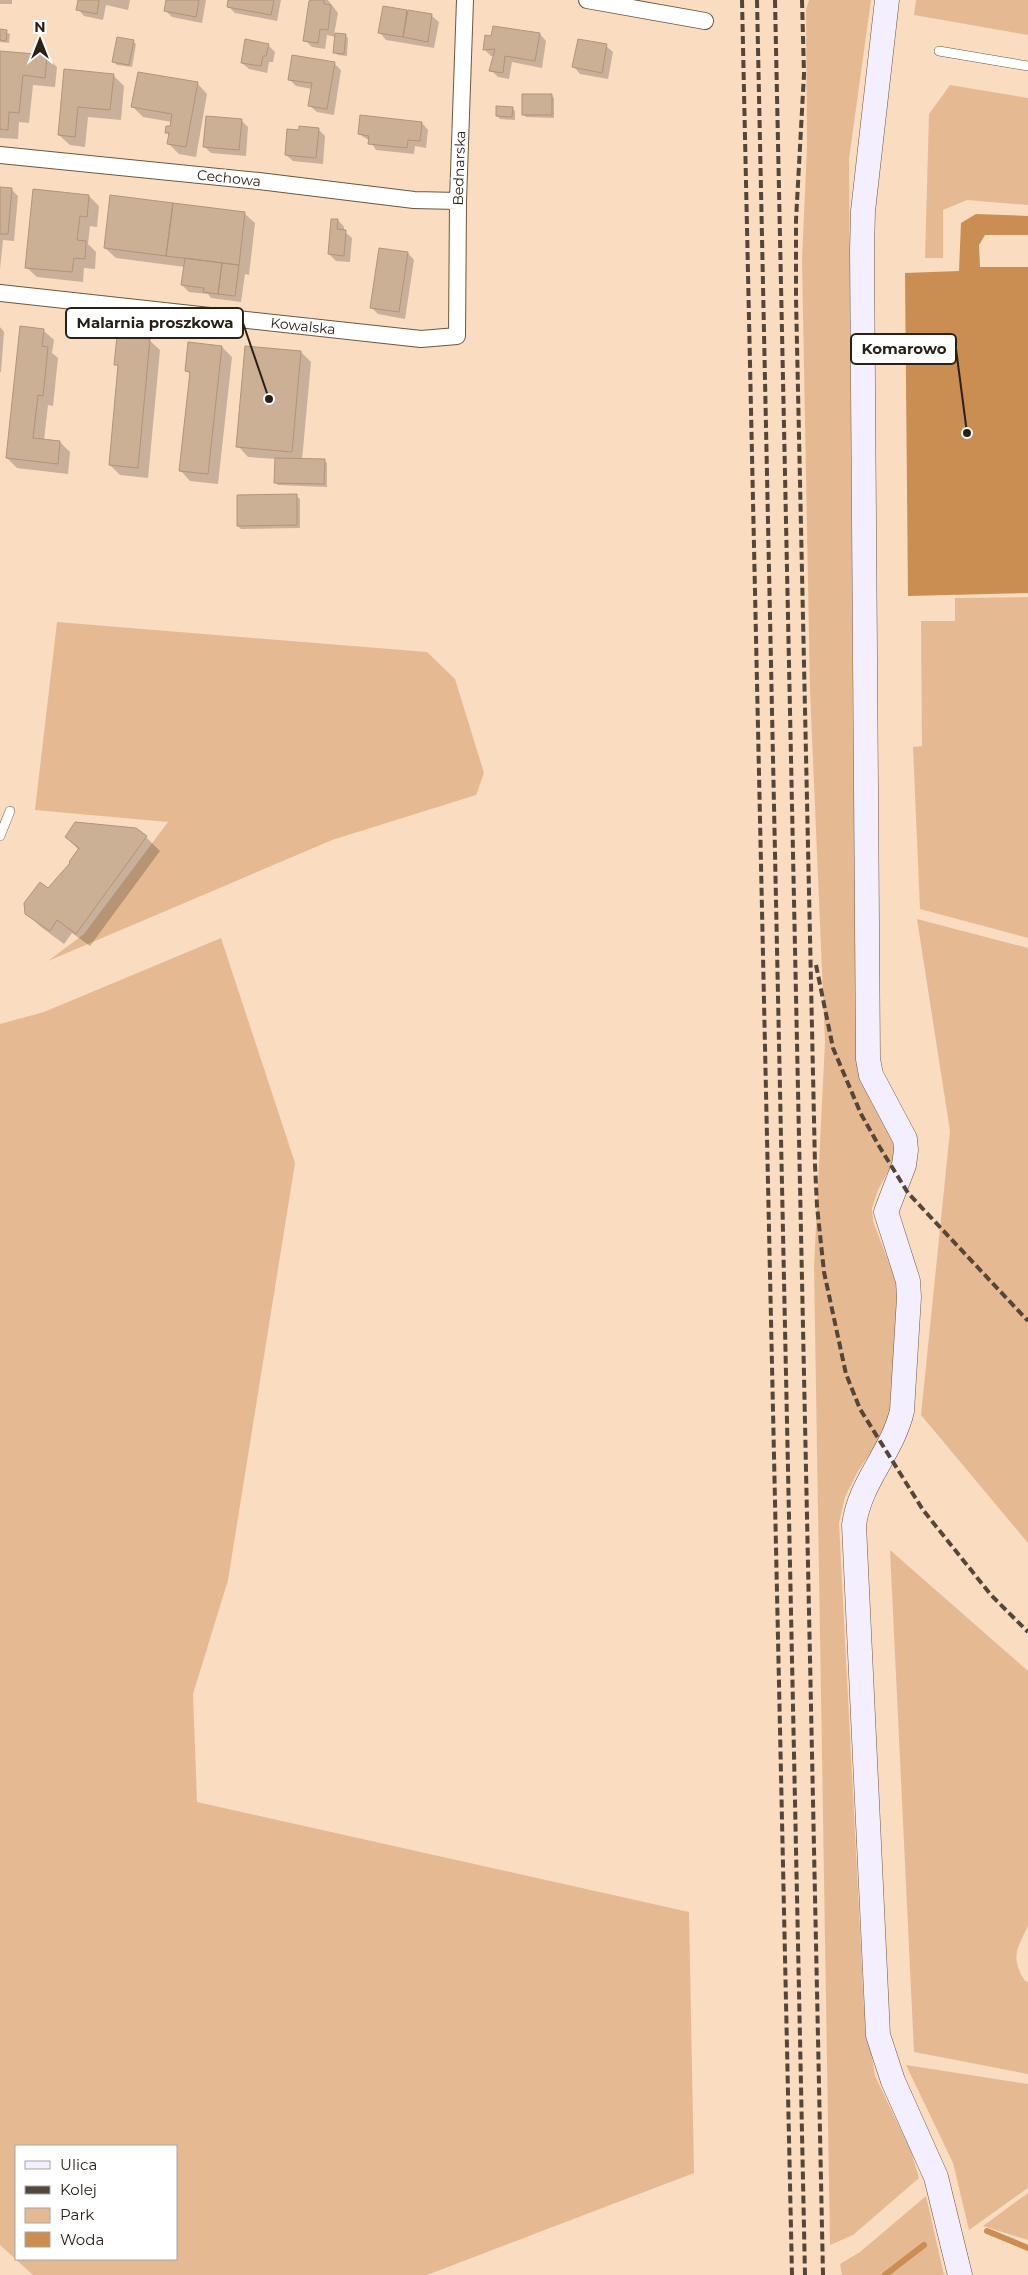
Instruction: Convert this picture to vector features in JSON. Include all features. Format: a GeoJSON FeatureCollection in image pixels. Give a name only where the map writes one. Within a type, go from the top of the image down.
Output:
{"type":"FeatureCollection","features":[{"type":"Feature","properties":{"kind":"street","name":"Bednarska"},"geometry":{"type":"LineString","coordinates":[[457,336],[458,201],[465,0]]}},
{"type":"Feature","properties":{"kind":"street"},"geometry":{"type":"LineString","coordinates":[[587,0],[705,21]]}},
{"type":"Feature","properties":{"kind":"street"},"geometry":{"type":"LineString","coordinates":[[887,0],[864,201],[862,250],[868,1059],[871,1075],[904,1139],[906,1150],[904,1165],[886,1212],[908,1281],[909,1297],[902,1411],[898,1428],[863,1489],[856,1506],[854,1525],[878,2035],[884,2061],[926,2152],[943,2199],[960,2275]]}},
{"type":"Feature","properties":{"kind":"street","name":"Cechowa"},"geometry":{"type":"LineString","coordinates":[[0,155],[259,181],[414,200],[458,201]]}},
{"type":"Feature","properties":{"kind":"street","name":"Kowalska"},"geometry":{"type":"LineString","coordinates":[[0,293],[421,339],[457,336]]}},
{"type":"Feature","properties":{"kind":"lane"},"geometry":{"type":"LineString","coordinates":[[939,51],[1028,66]]}},
{"type":"Feature","properties":{"kind":"lane"},"geometry":{"type":"LineString","coordinates":[[0,836],[10,811]]}},
{"type":"Feature","properties":{"kind":"green space"},"geometry":{"type":"Polygon","coordinates":[[[809,0],[871,0],[849,159],[853,717],[860,1070],[894,1140],[894,1160],[878,1190],[872,1208],[873,1221],[896,1282],[897,1304],[891,1415],[882,1436],[858,1471],[845,1497],[839,1523],[864,2008],[875,2076],[911,2151],[919,2178],[853,2235],[830,2245],[814,1267],[825,1041],[810,690],[802,260],[807,147],[806,10],[809,0]]]}},
{"type":"Feature","properties":{"kind":"green space"},"geometry":{"type":"Polygon","coordinates":[[[916,0],[1028,0],[1028,35],[914,15],[916,0]]]}},
{"type":"Feature","properties":{"kind":"green space"},"geometry":{"type":"Polygon","coordinates":[[[950,85],[1028,98],[1028,205],[967,200],[943,210],[943,258],[925,258],[929,114],[950,85]]]}},
{"type":"Feature","properties":{"kind":"green space"},"geometry":{"type":"Polygon","coordinates":[[[1028,597],[1028,938],[920,909],[913,747],[922,746],[921,621],[955,621],[955,598],[1028,597]]]}},
{"type":"Feature","properties":{"kind":"green space"},"geometry":{"type":"Polygon","coordinates":[[[57,622],[427,652],[455,679],[484,773],[476,795],[332,840],[48,961],[84,934],[168,822],[35,810],[57,622]]]}},
{"type":"Feature","properties":{"kind":"green space"},"geometry":{"type":"Polygon","coordinates":[[[917,919],[1028,948],[1028,1543],[921,1415],[950,1131],[917,919]]]}},
{"type":"Feature","properties":{"kind":"green space"},"geometry":{"type":"Polygon","coordinates":[[[221,938],[295,1163],[228,1580],[193,1694],[197,1802],[689,1912],[694,2173],[427,2275],[33,2275],[16,2260],[178,2260],[178,2145],[15,2145],[15,2259],[0,2245],[0,1024],[44,1012],[221,938]]]}},
{"type":"Feature","properties":{"kind":"green space"},"geometry":{"type":"Polygon","coordinates":[[[890,1550],[1028,1671],[1028,1926],[1018,1947],[1016,1959],[1020,1973],[1025,1981],[1028,1982],[1028,2074],[914,2052],[890,1550]]]}},
{"type":"Feature","properties":{"kind":"green space"},"geometry":{"type":"Polygon","coordinates":[[[906,2065],[1028,2084],[1028,2188],[969,2230],[953,2163],[906,2065]]]}},
{"type":"Feature","properties":{"kind":"green space"},"geometry":{"type":"Polygon","coordinates":[[[1028,2193],[1028,2240],[983,2226],[1028,2193]]]}},
{"type":"Feature","properties":{"kind":"green space"},"geometry":{"type":"Polygon","coordinates":[[[926,2196],[944,2275],[842,2275],[840,2264],[860,2252],[926,2196]]]}},
{"type":"Feature","properties":{"kind":"water"},"geometry":{"type":"Polygon","coordinates":[[[976,214],[1028,216],[1028,235],[985,235],[979,245],[980,267],[1028,267],[1028,593],[908,596],[905,273],[959,271],[961,223],[976,214]]]}},
{"type":"Feature","properties":{"kind":"building"},"geometry":{"type":"Polygon","coordinates":[[[78,0],[99,0],[97,14],[76,10],[78,0]]]}},
{"type":"Feature","properties":{"kind":"building"},"geometry":{"type":"Polygon","coordinates":[[[166,0],[199,0],[196,17],[164,11],[166,0]]]}},
{"type":"Feature","properties":{"kind":"building"},"geometry":{"type":"Polygon","coordinates":[[[228,0],[274,0],[271,15],[227,7],[228,0]]]}},
{"type":"Feature","properties":{"kind":"building"},"geometry":{"type":"Polygon","coordinates":[[[324,0],[324,4],[331,5],[328,30],[320,29],[318,43],[303,41],[309,1],[324,0]]]}},
{"type":"Feature","properties":{"kind":"building"},"geometry":{"type":"Polygon","coordinates":[[[383,6],[407,10],[403,37],[378,33],[383,6]]]}},
{"type":"Feature","properties":{"kind":"building"},"geometry":{"type":"Polygon","coordinates":[[[408,10],[432,14],[428,42],[403,37],[408,10]]]}},
{"type":"Feature","properties":{"kind":"building"},"geometry":{"type":"Polygon","coordinates":[[[493,26],[540,33],[535,61],[505,56],[503,73],[489,71],[495,49],[483,50],[485,35],[491,36],[493,26]]]}},
{"type":"Feature","properties":{"kind":"building"},"geometry":{"type":"Polygon","coordinates":[[[0,29],[7,30],[6,41],[0,40],[0,29]]]}},
{"type":"Feature","properties":{"kind":"building"},"geometry":{"type":"Polygon","coordinates":[[[335,33],[346,34],[344,54],[333,53],[335,33]]]}},
{"type":"Feature","properties":{"kind":"building"},"geometry":{"type":"Polygon","coordinates":[[[117,37],[134,40],[129,65],[112,62],[117,37]]]}},
{"type":"Feature","properties":{"kind":"building"},"geometry":{"type":"Polygon","coordinates":[[[245,39],[269,44],[266,56],[263,56],[261,66],[241,63],[245,39]]]}},
{"type":"Feature","properties":{"kind":"building"},"geometry":{"type":"Polygon","coordinates":[[[578,39],[607,44],[602,73],[572,67],[578,39]]]}},
{"type":"Feature","properties":{"kind":"building"},"geometry":{"type":"Polygon","coordinates":[[[0,51],[47,55],[45,78],[23,75],[19,113],[9,112],[8,130],[0,129],[0,51]]]}},
{"type":"Feature","properties":{"kind":"building"},"geometry":{"type":"Polygon","coordinates":[[[292,55],[335,62],[327,109],[308,106],[312,83],[288,80],[292,55]]]}},
{"type":"Feature","properties":{"kind":"building"},"geometry":{"type":"Polygon","coordinates":[[[64,69],[114,74],[110,110],[78,107],[75,137],[58,135],[64,69]]]}},
{"type":"Feature","properties":{"kind":"building"},"geometry":{"type":"Polygon","coordinates":[[[138,72],[198,82],[186,147],[167,144],[169,133],[165,133],[166,126],[170,126],[172,114],[131,107],[138,72]]]}},
{"type":"Feature","properties":{"kind":"building"},"geometry":{"type":"Polygon","coordinates":[[[522,94],[552,94],[552,115],[522,115],[522,94]]]}},
{"type":"Feature","properties":{"kind":"building"},"geometry":{"type":"Polygon","coordinates":[[[496,106],[513,107],[512,117],[496,116],[496,106]]]}},
{"type":"Feature","properties":{"kind":"building"},"geometry":{"type":"Polygon","coordinates":[[[360,115],[422,122],[420,141],[408,140],[407,148],[368,144],[369,136],[358,134],[360,115]]]}},
{"type":"Feature","properties":{"kind":"building"},"geometry":{"type":"Polygon","coordinates":[[[206,116],[242,119],[239,150],[203,147],[206,116]]]}},
{"type":"Feature","properties":{"kind":"building"},"geometry":{"type":"Polygon","coordinates":[[[299,126],[319,128],[316,158],[285,155],[287,129],[299,130],[299,126]]]}},
{"type":"Feature","properties":{"kind":"building"},"geometry":{"type":"Polygon","coordinates":[[[0,187],[12,188],[8,234],[0,234],[0,187]]]}},
{"type":"Feature","properties":{"kind":"building"},"geometry":{"type":"Polygon","coordinates":[[[33,189],[89,195],[87,217],[80,216],[77,240],[86,241],[85,259],[74,258],[72,272],[25,268],[33,189]]]}},
{"type":"Feature","properties":{"kind":"building"},"geometry":{"type":"Polygon","coordinates":[[[110,195],[173,203],[166,256],[104,248],[110,195]]]}},
{"type":"Feature","properties":{"kind":"building"},"geometry":{"type":"Polygon","coordinates":[[[173,203],[245,212],[239,265],[166,256],[173,203]]]}},
{"type":"Feature","properties":{"kind":"building"},"geometry":{"type":"Polygon","coordinates":[[[331,219],[338,219],[337,229],[346,230],[344,256],[328,254],[331,219]]]}},
{"type":"Feature","properties":{"kind":"building"},"geometry":{"type":"Polygon","coordinates":[[[379,248],[408,252],[399,312],[370,308],[379,248]]]}},
{"type":"Feature","properties":{"kind":"building"},"geometry":{"type":"Polygon","coordinates":[[[185,258],[222,263],[218,294],[203,292],[204,288],[181,285],[185,258]]]}},
{"type":"Feature","properties":{"kind":"building"},"geometry":{"type":"Polygon","coordinates":[[[222,263],[239,265],[235,296],[218,294],[222,263]]]}},
{"type":"Feature","properties":{"kind":"building"},"geometry":{"type":"Polygon","coordinates":[[[20,326],[44,329],[42,346],[48,347],[43,396],[38,395],[33,438],[60,441],[58,464],[6,458],[20,326]]]}},
{"type":"Feature","properties":{"kind":"building"},"geometry":{"type":"Polygon","coordinates":[[[117,336],[150,339],[138,468],[109,465],[118,365],[114,365],[117,336]]]}},
{"type":"Feature","properties":{"kind":"building"},"geometry":{"type":"Polygon","coordinates":[[[188,342],[222,346],[208,474],[179,471],[190,372],[185,371],[188,342]]]}},
{"type":"Feature","properties":{"kind":"building"},"geometry":{"type":"Polygon","coordinates":[[[245,346],[301,351],[292,452],[236,447],[245,346]]]}},
{"type":"Feature","properties":{"kind":"building"},"geometry":{"type":"Polygon","coordinates":[[[275,458],[325,459],[324,484],[274,483],[275,458]]]}},
{"type":"Feature","properties":{"kind":"building"},"geometry":{"type":"Polygon","coordinates":[[[297,494],[297,525],[237,526],[237,495],[297,494]]]}},
{"type":"Feature","properties":{"kind":"building"},"geometry":{"type":"Polygon","coordinates":[[[75,822],[136,828],[147,836],[76,934],[57,920],[50,931],[25,914],[24,903],[40,882],[48,888],[70,863],[79,848],[65,837],[75,822]]]}},
{"type":"Feature","properties":{"kind":"waterway"},"geometry":{"type":"LineString","coordinates":[[987,2231],[1028,2248]]}},
{"type":"Feature","properties":{"kind":"waterway"},"geometry":{"type":"LineString","coordinates":[[885,2275],[924,2245]]}},
{"type":"Feature","properties":{"kind":"railway"},"geometry":{"type":"LineString","coordinates":[[742,0],[792,2275]]}},
{"type":"Feature","properties":{"kind":"railway"},"geometry":{"type":"LineString","coordinates":[[757,0],[805,2275]]}},
{"type":"Feature","properties":{"kind":"railway"},"geometry":{"type":"LineString","coordinates":[[775,0],[823,2275]]}},
{"type":"Feature","properties":{"kind":"railway"},"geometry":{"type":"LineString","coordinates":[[802,0],[804,74],[796,220],[796,299],[815,1165],[824,1272],[846,1374],[860,1409],[923,1510],[991,1595],[1028,1632]]}},
{"type":"Feature","properties":{"kind":"railway"},"geometry":{"type":"LineString","coordinates":[[816,965],[833,1048],[861,1114],[879,1146],[908,1193],[1028,1321]]}},
{"type":"Feature","properties":{"kind":"place","name":"Malarnia proszkowa"},"geometry":{"type":"Point","coordinates":[269,399]}},
{"type":"Feature","properties":{"kind":"place","name":"Komarowo"},"geometry":{"type":"Point","coordinates":[967,433]}}]}
